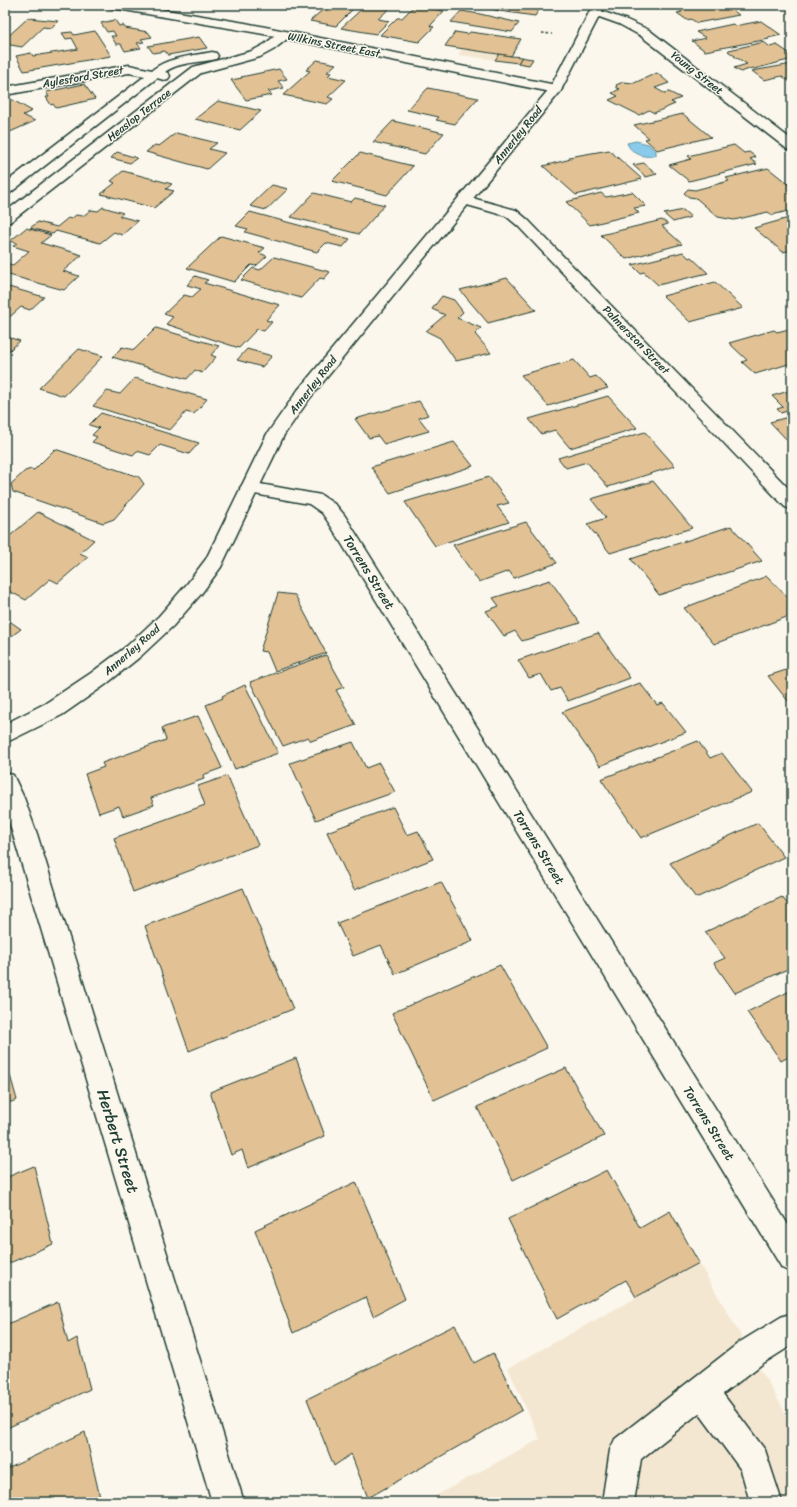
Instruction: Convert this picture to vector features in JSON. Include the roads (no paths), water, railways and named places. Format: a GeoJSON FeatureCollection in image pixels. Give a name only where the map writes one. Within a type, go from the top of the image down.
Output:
{"type":"FeatureCollection","features":[{"type":"Feature","properties":{"kind":"street","name":"Wilkins Street East"},"geometry":{"type":"LineString","coordinates":[[112,5],[266,31],[556,88]]}},
{"type":"Feature","properties":{"kind":"street","name":"Annerley Road"},"geometry":{"type":"LineString","coordinates":[[5,734],[54,709],[98,680],[134,651],[166,621],[194,589],[214,562],[276,434],[304,394],[556,88],[597,8]]}},
{"type":"Feature","properties":{"kind":"street","name":"Young Street"},"geometry":{"type":"LineString","coordinates":[[597,8],[644,33],[792,146]]}},
{"type":"Feature","properties":{"kind":"street","name":"Heaslop Terrace"},"geometry":{"type":"LineString","coordinates":[[5,190],[164,67],[174,63],[229,53],[244,48],[266,31]]}},
{"type":"Feature","properties":{"kind":"street","name":"Heaslop Terrace"},"geometry":{"type":"LineString","coordinates":[[5,219],[201,68],[256,54],[269,48],[284,35]]}},
{"type":"Feature","properties":{"kind":"street","name":"Aylesford Street"},"geometry":{"type":"LineString","coordinates":[[5,91],[129,69],[185,79]]}},
{"type":"Feature","properties":{"kind":"street","name":"Palmerston Street"},"geometry":{"type":"LineString","coordinates":[[465,200],[511,213],[523,222],[792,503]]}},
{"type":"Feature","properties":{"kind":"street","name":"Torrens Street"},"geometry":{"type":"LineString","coordinates":[[249,488],[314,499],[329,510],[338,521],[792,1258]]}},
{"type":"Feature","properties":{"kind":"street","name":"Herbert Street"},"geometry":{"type":"LineString","coordinates":[[5,782],[13,798],[25,834],[228,1502]]}},
{"type":"Feature","properties":{"kind":"street"},"geometry":{"type":"LineString","coordinates":[[618,1502],[626,1450],[751,1353],[792,1328]]}},
{"type":"Feature","properties":{"kind":"street"},"geometry":{"type":"LineString","coordinates":[[701,1391],[754,1461],[766,1502]]}},
{"type":"Feature","properties":{"kind":"water"},"geometry":{"type":"Polygon","coordinates":[[[636,141],[648,144],[656,151],[656,155],[643,156],[635,153],[627,143],[636,141]]]}}]}
